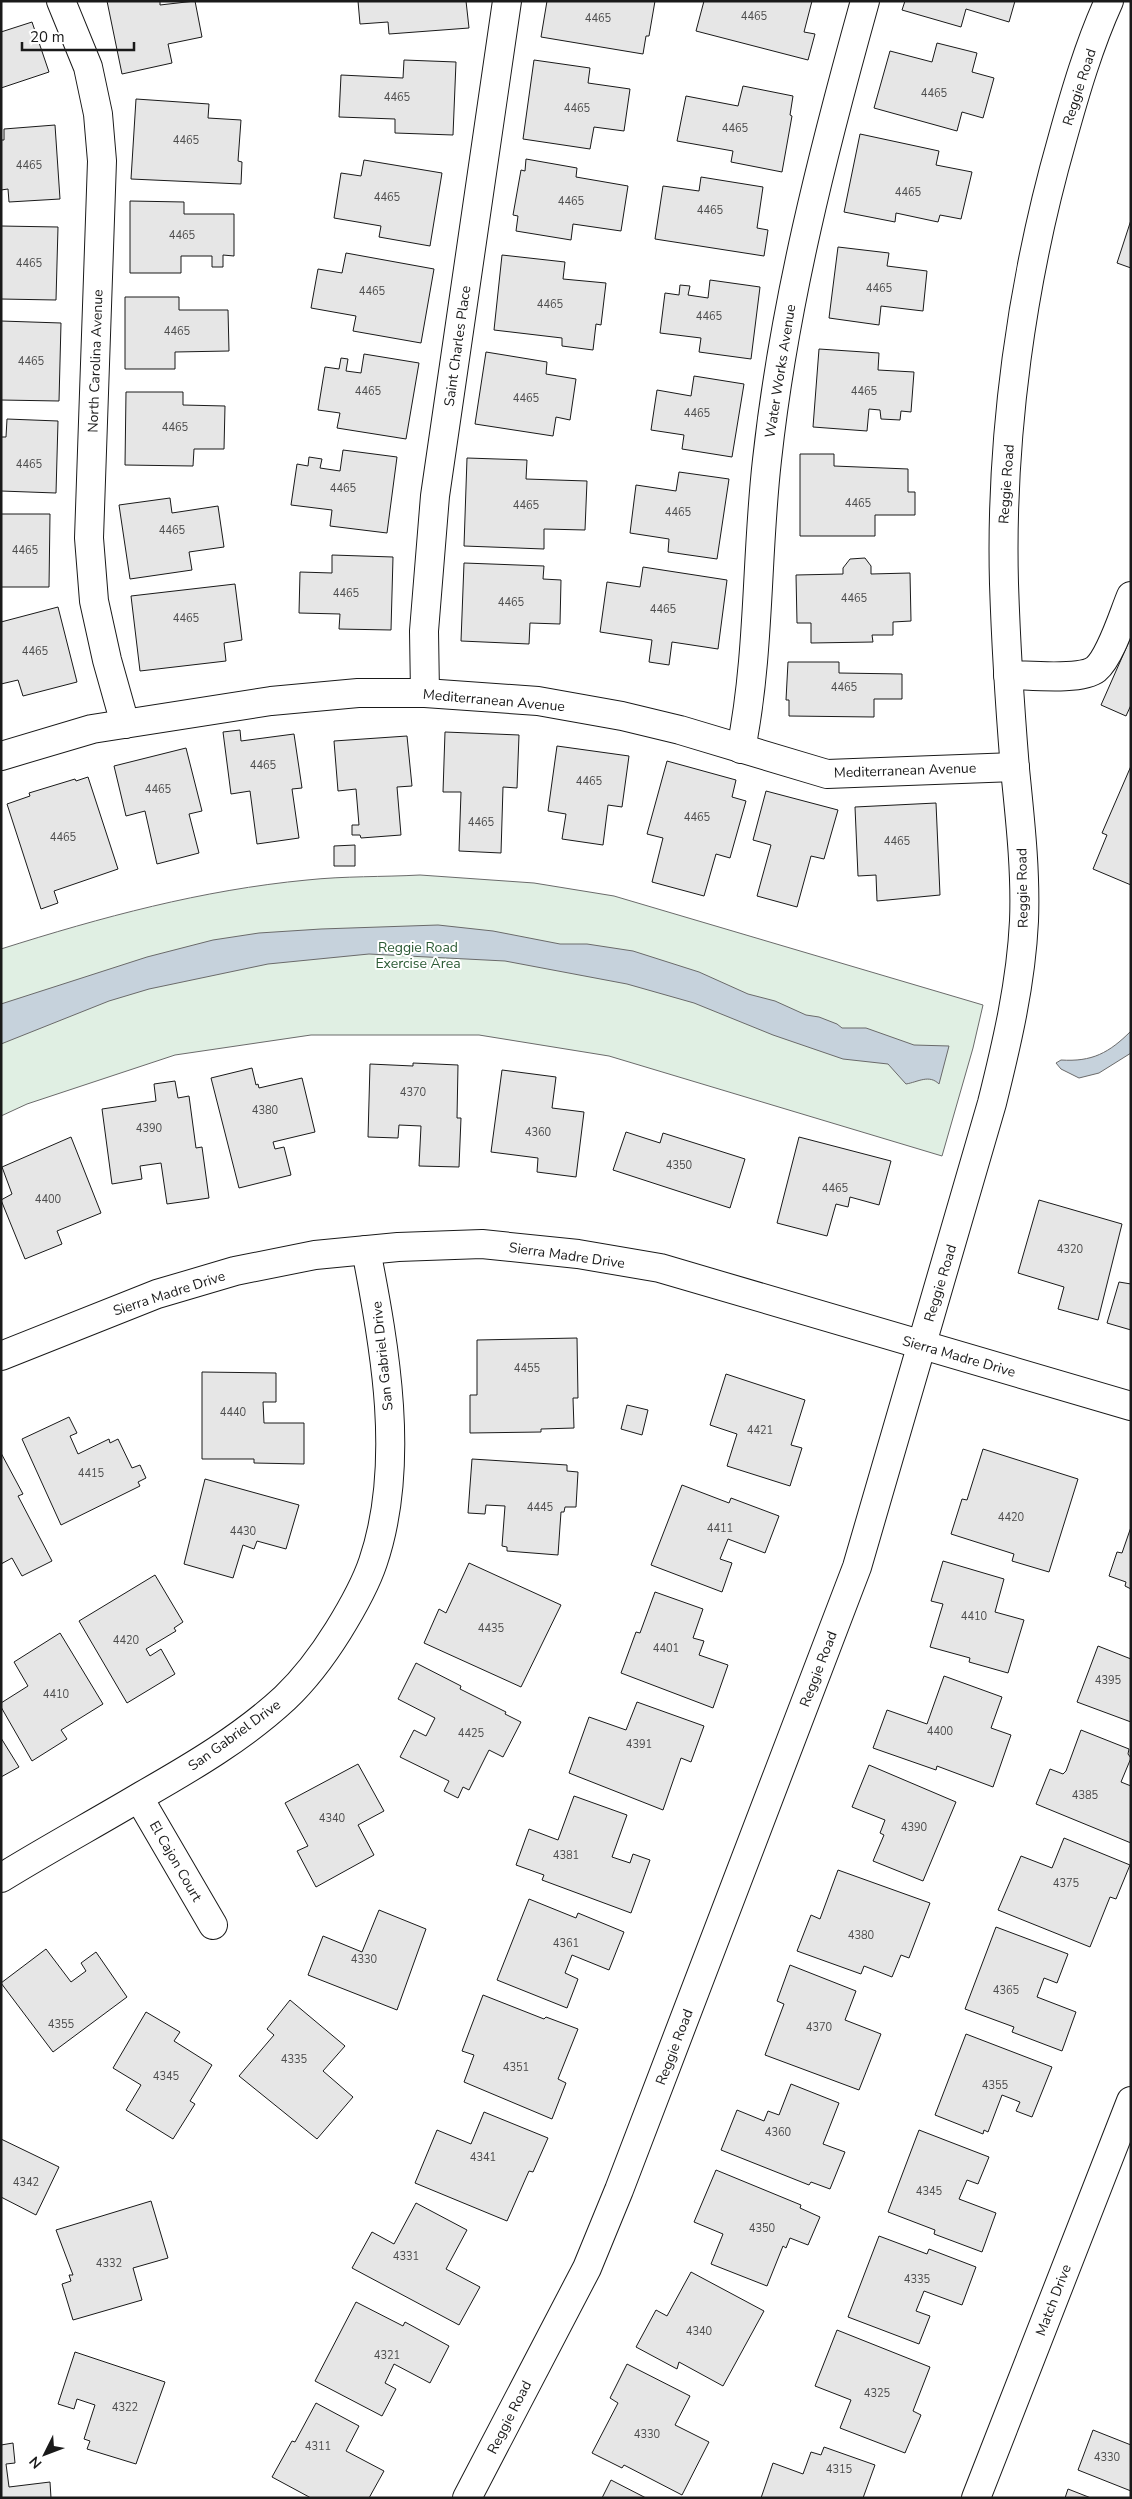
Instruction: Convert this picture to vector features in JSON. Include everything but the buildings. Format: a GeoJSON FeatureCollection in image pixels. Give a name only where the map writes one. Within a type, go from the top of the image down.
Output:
{"type":"FeatureCollection","features":[{"type":"Feature","properties":{"kind":"street","name":"North Carolina Avenue"},"geometry":{"type":"LineString","coordinates":[[61,1],[88,67],[98,114],[102,161],[89,538],[94,601],[107,660],[125,724]]}},
{"type":"Feature","properties":{"kind":"street","name":"Saint Charles Place"},"geometry":{"type":"LineString","coordinates":[[425,693],[424,631],[436,496],[507,1]]}},
{"type":"Feature","properties":{"kind":"street","name":"Water Works Avenue"},"geometry":{"type":"LineString","coordinates":[[741,749],[749,707],[766,461],[780,360],[799,261],[827,139],[865,1]]}},
{"type":"Feature","properties":{"kind":"street","name":"Reggie Road"},"geometry":{"type":"LineString","coordinates":[[467,2498],[587,2268],[619,2190],[856,1567],[992,1103],[1007,1044],[1018,980],[1024,920],[1023,868],[1008,675],[1003,509],[1017,364],[1029,275],[1049,187],[1074,95],[1109,1]]}},
{"type":"Feature","properties":{"kind":"street"},"geometry":{"type":"LineString","coordinates":[[1008,675],[1082,674],[1095,669],[1106,656],[1131,596]]}},
{"type":"Feature","properties":{"kind":"street","name":"Mediterranean Avenue"},"geometry":{"type":"LineString","coordinates":[[1,756],[92,729],[271,701],[358,693],[425,693],[538,701],[622,716],[680,730],[827,774],[1015,767]]}},
{"type":"Feature","properties":{"kind":"street","name":"Sierra Madre Drive"},"geometry":{"type":"LineString","coordinates":[[1,1356],[157,1294],[226,1274],[315,1255],[366,1250],[482,1244],[596,1257],[660,1268],[1131,1406]]}},
{"type":"Feature","properties":{"kind":"street","name":"San Gabriel Drive"},"geometry":{"type":"LineString","coordinates":[[1,1878],[139,1798],[228,1743],[285,1698],[322,1656],[350,1612],[373,1562],[384,1516],[390,1458],[388,1404],[379,1316],[366,1250]]}},
{"type":"Feature","properties":{"kind":"street","name":"El Cajon Court"},"geometry":{"type":"LineString","coordinates":[[139,1798],[213,1925]]}},
{"type":"Feature","properties":{"kind":"street","name":"Match Drive"},"geometry":{"type":"LineString","coordinates":[[976,2498],[1131,2101]]}},
{"type":"Feature","properties":{"kind":"green space","name":"Reggie Road Exercise Area"},"geometry":{"type":"Polygon","coordinates":[[[420,875],[534,883],[614,896],[983,1005],[973,1048],[942,1156],[609,1056],[479,1035],[311,1035],[175,1055],[27,1104],[1,1116],[1,949],[152,906],[229,890],[321,879],[420,875]]]}},
{"type":"Feature","properties":{"kind":"shaded area"},"geometry":{"type":"Polygon","coordinates":[[[438,925],[493,931],[560,944],[587,944],[633,951],[699,972],[748,994],[775,1001],[806,1015],[819,1017],[837,1024],[842,1028],[866,1028],[914,1045],[949,1046],[939,1084],[927,1079],[906,1084],[888,1064],[843,1059],[773,1035],[694,1003],[627,984],[505,961],[369,954],[268,964],[149,989],[109,1001],[1,1044],[1,1004],[147,957],[213,940],[259,933],[438,925]]]}},
{"type":"Feature","properties":{"kind":"shaded area"},"geometry":{"type":"Polygon","coordinates":[[[1131,1031],[1131,1053],[1099,1073],[1079,1078],[1061,1069],[1056,1063],[1061,1060],[1091,1058],[1115,1045],[1131,1031]]]}}]}
